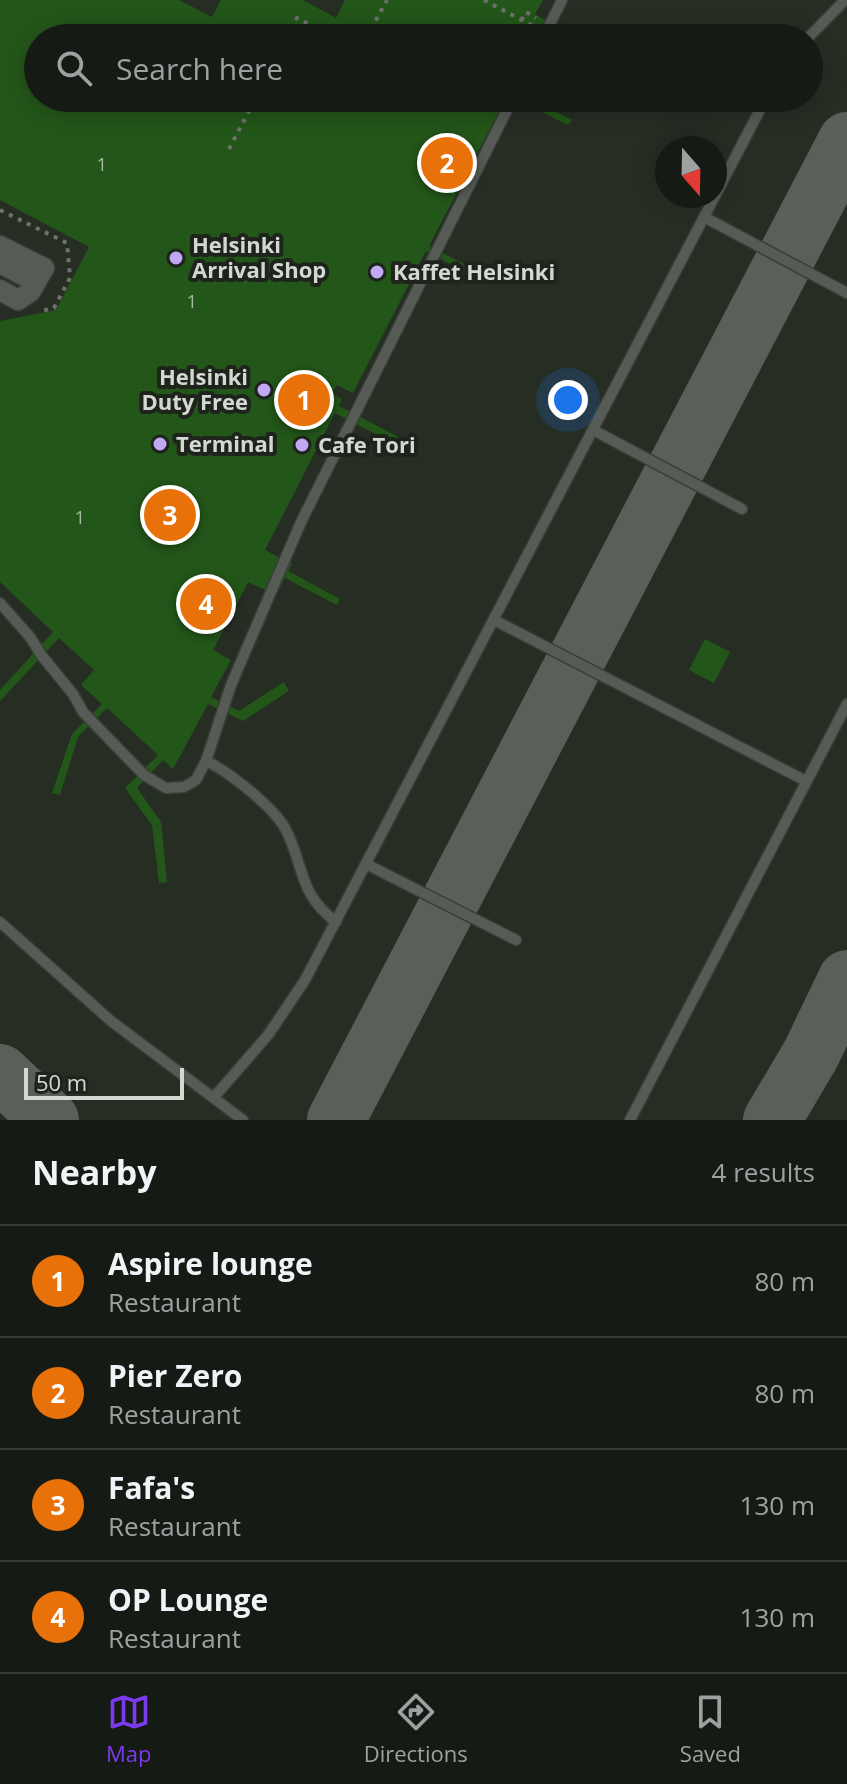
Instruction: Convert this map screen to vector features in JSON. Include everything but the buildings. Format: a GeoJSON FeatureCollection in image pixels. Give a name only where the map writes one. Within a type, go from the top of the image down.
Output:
{"type":"FeatureCollection","features":[{"type":"Feature","properties":{"kind":"street"},"geometry":{"type":"LineString","coordinates":[[0,246],[44,268],[33,287],[18,300],[0,290]]}},
{"type":"Feature","properties":{"kind":"street"},"geometry":{"type":"LineString","coordinates":[[0,263],[33,287]]}},
{"type":"Feature","properties":{"kind":"street"},"geometry":{"type":"LineString","coordinates":[[0,277],[33,287]]}},
{"type":"Feature","properties":{"kind":"lane"},"geometry":{"type":"LineString","coordinates":[[550,24],[562,0]]}},
{"type":"Feature","properties":{"kind":"lane"},"geometry":{"type":"LineString","coordinates":[[822,24],[845,0]]}},
{"type":"Feature","properties":{"kind":"lane"},"geometry":{"type":"LineString","coordinates":[[0,603],[30,637],[83,712],[144,775],[166,788],[184,787],[196,780],[206,761],[231,685],[301,522],[506,112]]}},
{"type":"Feature","properties":{"kind":"lane"},"geometry":{"type":"LineString","coordinates":[[727,173],[759,112]]}},
{"type":"Feature","properties":{"kind":"lane"},"geometry":{"type":"LineString","coordinates":[[215,1096],[288,1007],[336,922],[709,208]]}},
{"type":"Feature","properties":{"kind":"lane"},"geometry":{"type":"LineString","coordinates":[[704,217],[847,293]]}},
{"type":"Feature","properties":{"kind":"lane"},"geometry":{"type":"LineString","coordinates":[[593,430],[742,509]]}},
{"type":"Feature","properties":{"kind":"lane"},"geometry":{"type":"LineString","coordinates":[[494,620],[806,781]]}},
{"type":"Feature","properties":{"kind":"lane"},"geometry":{"type":"LineString","coordinates":[[630,1120],[847,704]]}},
{"type":"Feature","properties":{"kind":"lane"},"geometry":{"type":"LineString","coordinates":[[206,761],[224,769],[281,820],[309,893],[318,908],[336,922]]}},
{"type":"Feature","properties":{"kind":"lane"},"geometry":{"type":"LineString","coordinates":[[366,864],[516,940]]}},
{"type":"Feature","properties":{"kind":"lane"},"geometry":{"type":"LineString","coordinates":[[0,922],[111,1021],[243,1120]]}},
{"type":"Feature","properties":{"kind":"path"},"geometry":{"type":"LineString","coordinates":[[374,24],[387,0]]}},
{"type":"Feature","properties":{"kind":"path"},"geometry":{"type":"LineString","coordinates":[[484,0],[529,24]]}},
{"type":"Feature","properties":{"kind":"path"},"geometry":{"type":"LineString","coordinates":[[520,24],[526,12],[534,16]]}},
{"type":"Feature","properties":{"kind":"path"},"geometry":{"type":"LineString","coordinates":[[294,24],[297,18],[309,24]]}},
{"type":"Feature","properties":{"kind":"path"},"geometry":{"type":"LineString","coordinates":[[229,149],[249,112]]}},
{"type":"Feature","properties":{"kind":"shaded area"},"geometry":{"type":"Polygon","coordinates":[[[0,0],[847,0],[847,1120],[0,1120],[0,0]]]}},
{"type":"Feature","properties":{"kind":"taxiway"},"geometry":{"type":"LineString","coordinates":[[336,1120],[847,141]]}},
{"type":"Feature","properties":{"kind":"taxiway"},"geometry":{"type":"LineString","coordinates":[[772,1120],[811,1054],[847,979]]}},
{"type":"Feature","properties":{"kind":"taxiway"},"geometry":{"type":"LineString","coordinates":[[0,1073],[50,1120]]}},
{"type":"Feature","properties":{"kind":"place","name":"Pier Zero"},"geometry":{"type":"Point","coordinates":[447,163]}},
{"type":"Feature","properties":{"kind":"place","name":"Helsinki Arrival Shop"},"geometry":{"type":"Point","coordinates":[176,258]}},
{"type":"Feature","properties":{"kind":"place","name":"Kaffet Helsinki"},"geometry":{"type":"Point","coordinates":[377,272]}},
{"type":"Feature","properties":{"kind":"place","name":"Helsinki Duty Free"},"geometry":{"type":"Point","coordinates":[264,390]}},
{"type":"Feature","properties":{"kind":"place","name":"Aspire lounge"},"geometry":{"type":"Point","coordinates":[304,400]}},
{"type":"Feature","properties":{"kind":"place","name":"Terminal"},"geometry":{"type":"Point","coordinates":[160,444]}},
{"type":"Feature","properties":{"kind":"place","name":"Cafe Tori"},"geometry":{"type":"Point","coordinates":[302,445]}},
{"type":"Feature","properties":{"kind":"place","name":"Fafa's"},"geometry":{"type":"Point","coordinates":[170,515]}},
{"type":"Feature","properties":{"kind":"place","name":"OP Lounge"},"geometry":{"type":"Point","coordinates":[206,604]}}]}
